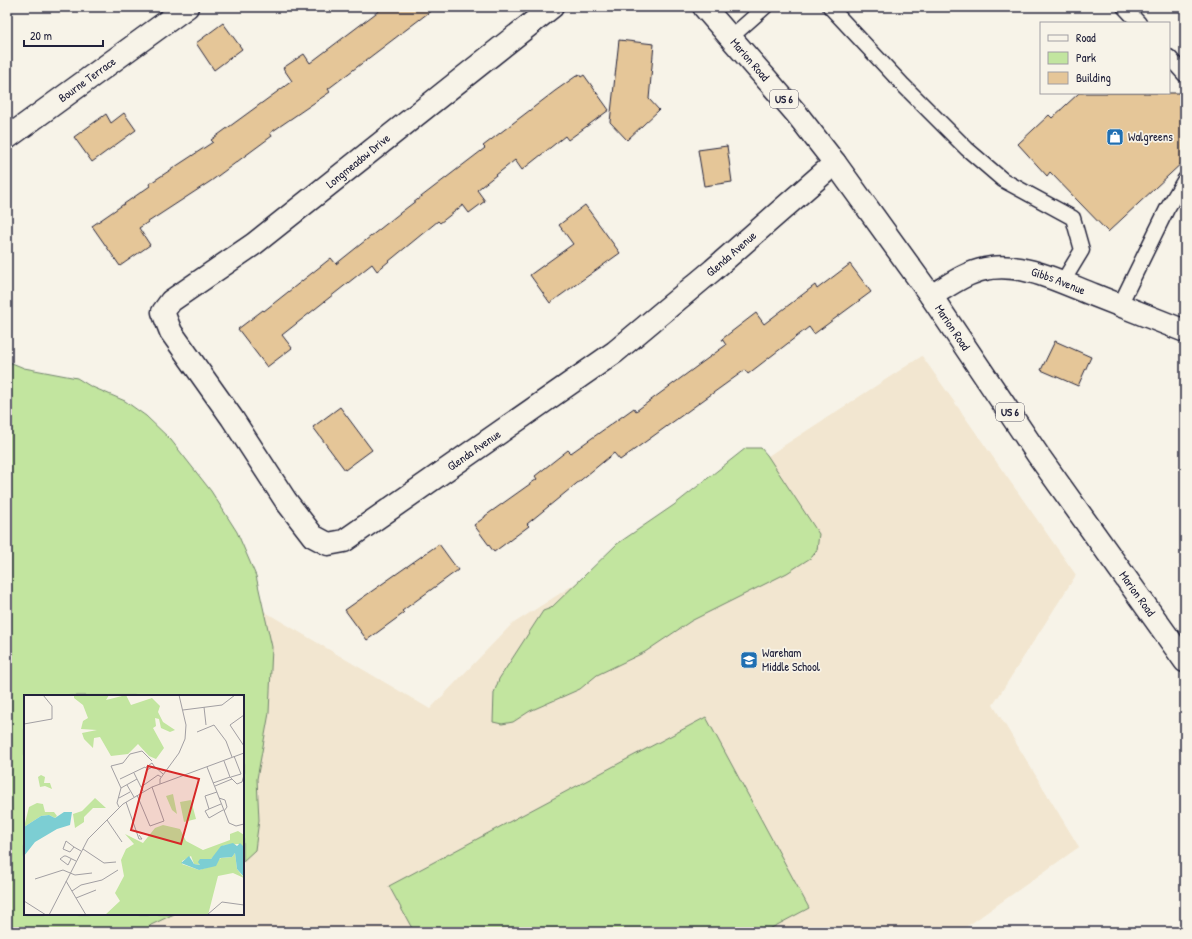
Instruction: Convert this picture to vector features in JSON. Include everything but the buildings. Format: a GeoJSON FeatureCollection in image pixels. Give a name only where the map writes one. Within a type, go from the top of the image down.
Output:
{"type":"FeatureCollection","features":[{"type":"Feature","properties":{"kind":"street","name":"Bourne Terrace"},"geometry":{"type":"LineString","coordinates":[[7,138],[187,7]]}},
{"type":"Feature","properties":{"kind":"street","name":"Longmeadow Drive"},"geometry":{"type":"LineString","coordinates":[[163,312],[171,301],[254,244],[552,7]]}},
{"type":"Feature","properties":{"kind":"street","name":"Marion Road"},"geometry":{"type":"LineString","coordinates":[[704,7],[796,113],[835,163],[931,296],[1038,455],[1185,661]]}},
{"type":"Feature","properties":{"kind":"street","name":"Glenda Avenue"},"geometry":{"type":"LineString","coordinates":[[163,312],[171,332],[232,418],[286,501],[313,536],[328,544],[344,541],[614,352],[713,270],[835,163]]}},
{"type":"Feature","properties":{"kind":"street","name":"Gibbs Avenue"},"geometry":{"type":"LineString","coordinates":[[931,296],[970,273],[987,268],[1007,267],[1027,270],[1185,331]]}},
{"type":"Feature","properties":{"kind":"lane"},"geometry":{"type":"LineString","coordinates":[[730,38],[765,7]]}},
{"type":"Feature","properties":{"kind":"lane"},"geometry":{"type":"LineString","coordinates":[[830,7],[903,85],[967,149],[1003,180],[1073,218],[1082,250],[1062,283]]}},
{"type":"Feature","properties":{"kind":"lane"},"geometry":{"type":"LineString","coordinates":[[1124,7],[1138,22]]}},
{"type":"Feature","properties":{"kind":"lane"},"geometry":{"type":"LineString","coordinates":[[1170,58],[1185,75]]}},
{"type":"Feature","properties":{"kind":"lane"},"geometry":{"type":"LineString","coordinates":[[1120,305],[1167,209],[1185,179]]}},
{"type":"Feature","properties":{"kind":"shaded area","name":"Wareham Middle School"},"geometry":{"type":"Polygon","coordinates":[[[922,356],[1076,575],[993,705],[1079,847],[959,932],[7,932],[7,510],[185,565],[430,709],[511,625],[646,538],[777,450],[922,356]]]}},
{"type":"Feature","properties":{"kind":"green space"},"geometry":{"type":"Polygon","coordinates":[[[7,361],[24,368],[77,378],[90,386],[125,401],[146,416],[171,440],[211,491],[237,532],[256,576],[272,647],[269,713],[257,779],[259,820],[255,850],[244,860],[244,695],[24,695],[24,915],[172,915],[151,925],[144,932],[7,932],[7,361]]]}},
{"type":"Feature","properties":{"kind":"green space"},"geometry":{"type":"Polygon","coordinates":[[[746,448],[761,448],[767,455],[819,534],[817,550],[812,557],[787,573],[691,621],[645,652],[597,675],[580,689],[530,711],[513,722],[502,724],[493,722],[494,693],[499,679],[543,611],[551,608],[617,544],[674,505],[746,448]]]}},
{"type":"Feature","properties":{"kind":"green space"},"geometry":{"type":"Polygon","coordinates":[[[706,717],[809,908],[764,932],[414,932],[389,886],[706,717]]]}},
{"type":"Feature","properties":{"kind":"place","name":"Walgreens"},"geometry":{"type":"Point","coordinates":[1115,137]}},
{"type":"Feature","properties":{"kind":"place","name":"Wareham Middle School"},"geometry":{"type":"Point","coordinates":[749,660]}}]}
